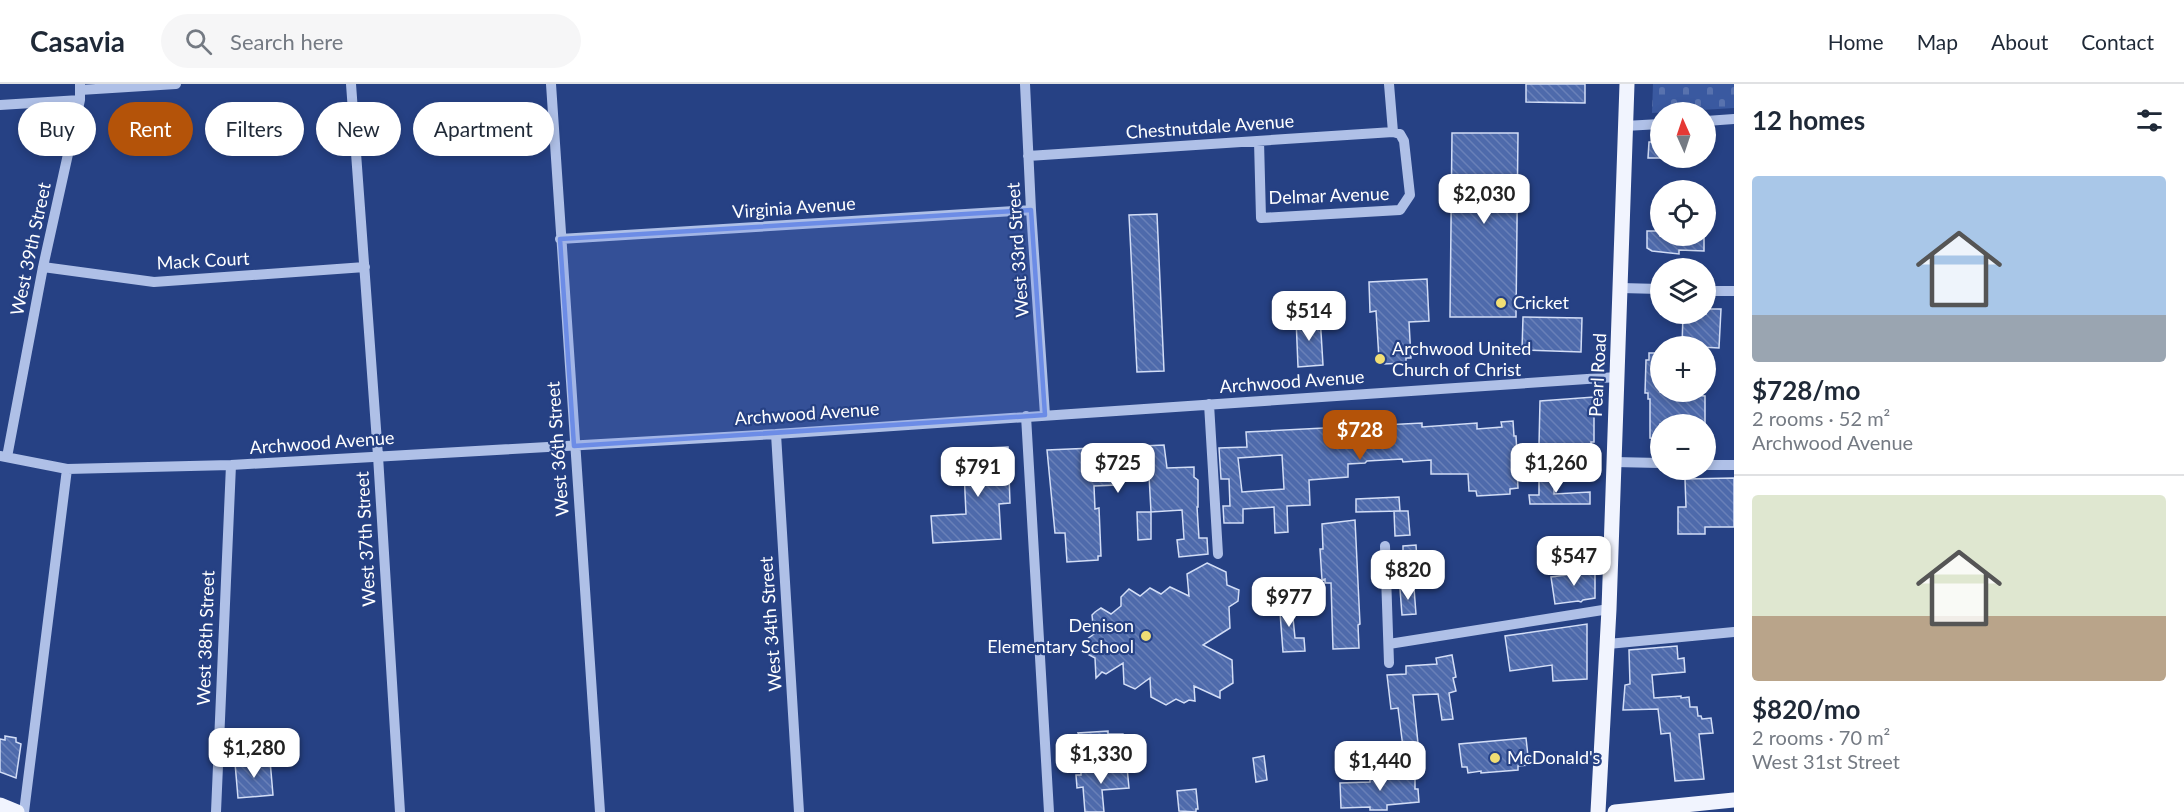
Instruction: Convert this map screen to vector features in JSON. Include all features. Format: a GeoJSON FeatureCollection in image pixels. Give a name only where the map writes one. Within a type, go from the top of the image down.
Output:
{"type":"FeatureCollection","features":[{"type":"Feature","properties":{"kind":"main road","name":"Pearl Road"},"geometry":{"type":"LineString","coordinates":[[1598,812],[1608,644],[1627,84]]}},
{"type":"Feature","properties":{"kind":"main road"},"geometry":{"type":"LineString","coordinates":[[1615,812],[1734,800]]}},
{"type":"Feature","properties":{"kind":"main road"},"geometry":{"type":"LineString","coordinates":[[0,805],[17,812]]}},
{"type":"Feature","properties":{"kind":"street"},"geometry":{"type":"LineString","coordinates":[[0,105],[80,91],[176,84]]}},
{"type":"Feature","properties":{"kind":"street","name":"West 37th Street"},"geometry":{"type":"LineString","coordinates":[[351,84],[378,456],[400,812]]}},
{"type":"Feature","properties":{"kind":"street","name":"West 36th Street"},"geometry":{"type":"LineString","coordinates":[[550,84],[600,812]]}},
{"type":"Feature","properties":{"kind":"street","name":"West 33rd Street"},"geometry":{"type":"LineString","coordinates":[[1025,84],[1045,415]]}},
{"type":"Feature","properties":{"kind":"street"},"geometry":{"type":"LineString","coordinates":[[1389,84],[1393,132]]}},
{"type":"Feature","properties":{"kind":"street","name":"West 39th Street"},"geometry":{"type":"LineString","coordinates":[[3,456],[80,91]]}},
{"type":"Feature","properties":{"kind":"street"},"geometry":{"type":"LineString","coordinates":[[1716,120],[1734,119]]}},
{"type":"Feature","properties":{"kind":"street"},"geometry":{"type":"LineString","coordinates":[[1625,126],[1650,125]]}},
{"type":"Feature","properties":{"kind":"street","name":"Chestnutdale Avenue"},"geometry":{"type":"LineString","coordinates":[[1028,156],[1393,132]]}},
{"type":"Feature","properties":{"kind":"street","name":"Delmar Avenue"},"geometry":{"type":"LineString","coordinates":[[1259,141],[1261,218],[1400,210],[1410,195],[1404,141],[1400,134],[1393,132]]}},
{"type":"Feature","properties":{"kind":"street","name":"Virginia Avenue"},"geometry":{"type":"LineString","coordinates":[[560,239],[1031,210]]}},
{"type":"Feature","properties":{"kind":"street","name":"Mack Court"},"geometry":{"type":"LineString","coordinates":[[43,267],[154,282],[365,267]]}},
{"type":"Feature","properties":{"kind":"street"},"geometry":{"type":"LineString","coordinates":[[1621,288],[1650,289]]}},
{"type":"Feature","properties":{"kind":"street"},"geometry":{"type":"LineString","coordinates":[[1716,291],[1734,291]]}},
{"type":"Feature","properties":{"kind":"street","name":"Archwood Avenue"},"geometry":{"type":"LineString","coordinates":[[3,456],[67,469],[231,465],[776,434],[1617,377]]}},
{"type":"Feature","properties":{"kind":"street"},"geometry":{"type":"LineString","coordinates":[[1209,404],[1218,554]]}},
{"type":"Feature","properties":{"kind":"street"},"geometry":{"type":"LineString","coordinates":[[1026,416],[1049,812]]}},
{"type":"Feature","properties":{"kind":"street","name":"West 34th Street"},"geometry":{"type":"LineString","coordinates":[[776,434],[799,812]]}},
{"type":"Feature","properties":{"kind":"street"},"geometry":{"type":"LineString","coordinates":[[1614,462],[1650,463]]}},
{"type":"Feature","properties":{"kind":"street","name":"West 38th Street"},"geometry":{"type":"LineString","coordinates":[[216,812],[231,465]]}},
{"type":"Feature","properties":{"kind":"street"},"geometry":{"type":"LineString","coordinates":[[1716,465],[1734,465]]}},
{"type":"Feature","properties":{"kind":"street"},"geometry":{"type":"LineString","coordinates":[[24,812],[67,469]]}},
{"type":"Feature","properties":{"kind":"street"},"geometry":{"type":"LineString","coordinates":[[1385,546],[1389,663]]}},
{"type":"Feature","properties":{"kind":"street"},"geometry":{"type":"LineString","coordinates":[[1389,644],[1609,609]]}},
{"type":"Feature","properties":{"kind":"street"},"geometry":{"type":"LineString","coordinates":[[1608,644],[1734,632]]}},
{"type":"Feature","properties":{"kind":"highlighted area"},"geometry":{"type":"Polygon","coordinates":[[[1031,210],[1045,415],[574,446],[560,239],[1031,210]]]}},
{"type":"Feature","properties":{"kind":"green space"},"geometry":{"type":"Polygon","coordinates":[[[1653,84],[1734,84],[1734,108],[1716,109],[1716,102],[1652,102],[1653,84]]]}},
{"type":"Feature","properties":{"kind":"building"},"geometry":{"type":"Polygon","coordinates":[[[1526,84],[1585,84],[1585,103],[1526,102],[1526,84]]]}},
{"type":"Feature","properties":{"kind":"building"},"geometry":{"type":"Polygon","coordinates":[[[1452,133],[1518,133],[1516,317],[1450,317],[1452,133]]]}},
{"type":"Feature","properties":{"kind":"building"},"geometry":{"type":"Polygon","coordinates":[[[1649,142],[1650,142],[1650,158],[1648,158],[1649,142]]]}},
{"type":"Feature","properties":{"kind":"building"},"geometry":{"type":"Polygon","coordinates":[[[1157,214],[1164,371],[1137,372],[1129,215],[1157,214]]]}},
{"type":"Feature","properties":{"kind":"building"},"geometry":{"type":"Polygon","coordinates":[[[1647,231],[1650,231],[1650,246],[1704,246],[1704,251],[1679,250],[1679,254],[1652,251],[1647,248],[1647,231]]]}},
{"type":"Feature","properties":{"kind":"building"},"geometry":{"type":"Polygon","coordinates":[[[1427,279],[1429,321],[1409,322],[1411,358],[1406,358],[1406,363],[1383,364],[1383,359],[1379,359],[1376,311],[1370,312],[1369,282],[1427,279]]]}},
{"type":"Feature","properties":{"kind":"building"},"geometry":{"type":"Polygon","coordinates":[[[1716,309],[1721,309],[1719,348],[1716,348],[1716,336],[1682,336],[1683,324],[1716,324],[1716,309]]]}},
{"type":"Feature","properties":{"kind":"building"},"geometry":{"type":"Polygon","coordinates":[[[1320,316],[1323,365],[1298,367],[1296,318],[1320,316]]]}},
{"type":"Feature","properties":{"kind":"building"},"geometry":{"type":"Polygon","coordinates":[[[1523,317],[1582,318],[1581,352],[1522,350],[1523,317]]]}},
{"type":"Feature","properties":{"kind":"building"},"geometry":{"type":"Polygon","coordinates":[[[1650,353],[1650,399],[1648,399],[1648,393],[1645,393],[1646,360],[1649,360],[1650,353]]]}},
{"type":"Feature","properties":{"kind":"building"},"geometry":{"type":"Polygon","coordinates":[[[1594,397],[1592,470],[1576,472],[1575,469],[1560,469],[1559,444],[1539,445],[1540,401],[1594,397]]]}},
{"type":"Feature","properties":{"kind":"building"},"geometry":{"type":"Polygon","coordinates":[[[1650,402],[1705,402],[1705,414],[1650,414],[1650,402]]]}},
{"type":"Feature","properties":{"kind":"building"},"geometry":{"type":"Polygon","coordinates":[[[1513,421],[1517,454],[1520,454],[1521,468],[1517,468],[1518,488],[1510,489],[1510,494],[1477,496],[1476,491],[1469,491],[1468,474],[1431,474],[1431,460],[1367,461],[1348,464],[1348,477],[1309,480],[1310,505],[1287,506],[1288,532],[1275,533],[1274,507],[1243,509],[1243,523],[1224,523],[1223,506],[1230,506],[1229,479],[1221,479],[1219,448],[1247,447],[1246,432],[1422,423],[1422,427],[1477,423],[1477,429],[1502,427],[1501,422],[1513,421]],[[1282,455],[1238,458],[1242,492],[1284,489],[1282,455]]]}},
{"type":"Feature","properties":{"kind":"building"},"geometry":{"type":"Polygon","coordinates":[[[1164,445],[1167,468],[1194,467],[1194,477],[1198,480],[1199,538],[1207,538],[1208,554],[1179,557],[1177,540],[1184,539],[1182,510],[1151,512],[1149,475],[1117,477],[1117,485],[1094,486],[1095,509],[1099,508],[1101,556],[1098,556],[1098,560],[1067,562],[1065,533],[1055,533],[1047,450],[1164,445]]]}},
{"type":"Feature","properties":{"kind":"building"},"geometry":{"type":"Polygon","coordinates":[[[1008,447],[1010,503],[999,504],[1001,539],[933,543],[931,516],[966,514],[963,449],[1008,447]]]}},
{"type":"Feature","properties":{"kind":"building"},"geometry":{"type":"Polygon","coordinates":[[[1554,473],[1554,494],[1590,492],[1590,504],[1530,504],[1529,495],[1539,495],[1539,474],[1554,473]]]}},
{"type":"Feature","properties":{"kind":"building"},"geometry":{"type":"Polygon","coordinates":[[[1734,478],[1734,527],[1705,527],[1705,534],[1678,534],[1678,507],[1686,507],[1685,480],[1734,478]]]}},
{"type":"Feature","properties":{"kind":"building"},"geometry":{"type":"Polygon","coordinates":[[[1399,497],[1400,511],[1356,512],[1356,499],[1399,497]]]}},
{"type":"Feature","properties":{"kind":"building"},"geometry":{"type":"Polygon","coordinates":[[[1394,511],[1408,511],[1410,535],[1395,536],[1394,511]]]}},
{"type":"Feature","properties":{"kind":"building"},"geometry":{"type":"Polygon","coordinates":[[[1137,512],[1151,512],[1151,539],[1138,540],[1137,512]]]}},
{"type":"Feature","properties":{"kind":"building"},"geometry":{"type":"Polygon","coordinates":[[[1355,520],[1359,648],[1333,649],[1331,583],[1325,583],[1325,579],[1322,580],[1320,549],[1323,549],[1322,524],[1355,520]]]}},
{"type":"Feature","properties":{"kind":"building"},"geometry":{"type":"Polygon","coordinates":[[[1416,545],[1417,560],[1403,560],[1403,546],[1416,545]]]}},
{"type":"Feature","properties":{"kind":"building","name":"Denison Elementary School"},"geometry":{"type":"Polygon","coordinates":[[[1207,563],[1226,572],[1227,585],[1239,590],[1238,601],[1229,607],[1230,628],[1203,645],[1232,660],[1233,683],[1220,691],[1220,698],[1194,686],[1195,701],[1189,700],[1184,703],[1176,699],[1166,705],[1151,697],[1150,678],[1135,689],[1124,684],[1123,663],[1106,674],[1102,672],[1096,678],[1095,658],[1084,652],[1083,642],[1094,634],[1092,615],[1101,608],[1111,614],[1121,606],[1121,597],[1129,589],[1140,596],[1150,588],[1161,594],[1170,587],[1189,596],[1187,574],[1207,563]]]}},
{"type":"Feature","properties":{"kind":"building"},"geometry":{"type":"Polygon","coordinates":[[[1595,571],[1595,598],[1581,602],[1555,604],[1551,577],[1595,571]]]}},
{"type":"Feature","properties":{"kind":"building"},"geometry":{"type":"Polygon","coordinates":[[[1414,588],[1416,614],[1402,615],[1400,589],[1414,588]]]}},
{"type":"Feature","properties":{"kind":"building"},"geometry":{"type":"Polygon","coordinates":[[[1291,598],[1295,638],[1304,638],[1305,651],[1283,652],[1279,599],[1291,598]]]}},
{"type":"Feature","properties":{"kind":"building"},"geometry":{"type":"Polygon","coordinates":[[[1587,624],[1587,679],[1553,681],[1552,665],[1510,671],[1505,636],[1587,624]]]}},
{"type":"Feature","properties":{"kind":"building"},"geometry":{"type":"Polygon","coordinates":[[[1677,646],[1678,659],[1684,658],[1685,672],[1652,675],[1654,698],[1689,697],[1690,707],[1697,707],[1698,716],[1702,719],[1711,718],[1713,733],[1699,734],[1704,779],[1675,781],[1670,733],[1661,734],[1658,709],[1623,710],[1625,685],[1630,684],[1629,650],[1677,646]]]}},
{"type":"Feature","properties":{"kind":"building"},"geometry":{"type":"Polygon","coordinates":[[[1452,655],[1456,677],[1453,678],[1456,691],[1449,693],[1453,719],[1442,720],[1438,694],[1413,695],[1419,753],[1404,755],[1398,708],[1391,709],[1387,675],[1406,674],[1406,666],[1437,664],[1436,658],[1452,655]]]}},
{"type":"Feature","properties":{"kind":"building"},"geometry":{"type":"Polygon","coordinates":[[[1108,731],[1108,734],[1123,734],[1124,747],[1079,751],[1075,749],[1074,735],[1108,731]]]}},
{"type":"Feature","properties":{"kind":"building"},"geometry":{"type":"Polygon","coordinates":[[[5,736],[16,738],[16,742],[21,744],[16,778],[0,772],[0,739],[5,740],[5,736]]]}},
{"type":"Feature","properties":{"kind":"building"},"geometry":{"type":"Polygon","coordinates":[[[1526,738],[1529,765],[1518,766],[1518,770],[1468,773],[1467,767],[1462,767],[1459,744],[1526,738]]]}},
{"type":"Feature","properties":{"kind":"building"},"geometry":{"type":"Polygon","coordinates":[[[1264,756],[1267,780],[1256,782],[1253,758],[1264,756]]]}},
{"type":"Feature","properties":{"kind":"building"},"geometry":{"type":"Polygon","coordinates":[[[270,760],[273,795],[238,798],[235,763],[270,760]]]}},
{"type":"Feature","properties":{"kind":"building"},"geometry":{"type":"Polygon","coordinates":[[[1127,767],[1129,788],[1102,790],[1104,812],[1085,812],[1083,787],[1077,788],[1076,775],[1081,775],[1081,770],[1127,767]]]}},
{"type":"Feature","properties":{"kind":"building"},"geometry":{"type":"Polygon","coordinates":[[[1415,774],[1415,789],[1418,789],[1419,802],[1387,805],[1387,810],[1370,810],[1370,807],[1341,808],[1340,783],[1370,782],[1370,776],[1415,774]]]}},
{"type":"Feature","properties":{"kind":"building"},"geometry":{"type":"Polygon","coordinates":[[[1196,789],[1198,809],[1196,812],[1179,811],[1177,791],[1196,789]]]}},
{"type":"Feature","properties":{"kind":"place","name":"Cricket"},"geometry":{"type":"Point","coordinates":[1501,303]}},
{"type":"Feature","properties":{"kind":"place","name":"Archwood United Church of Christ"},"geometry":{"type":"Point","coordinates":[1380,359]}},
{"type":"Feature","properties":{"kind":"place","name":"Denison Elementary School"},"geometry":{"type":"Point","coordinates":[1146,636]}},
{"type":"Feature","properties":{"kind":"place","name":"McDonald's"},"geometry":{"type":"Point","coordinates":[1495,758]}}]}
